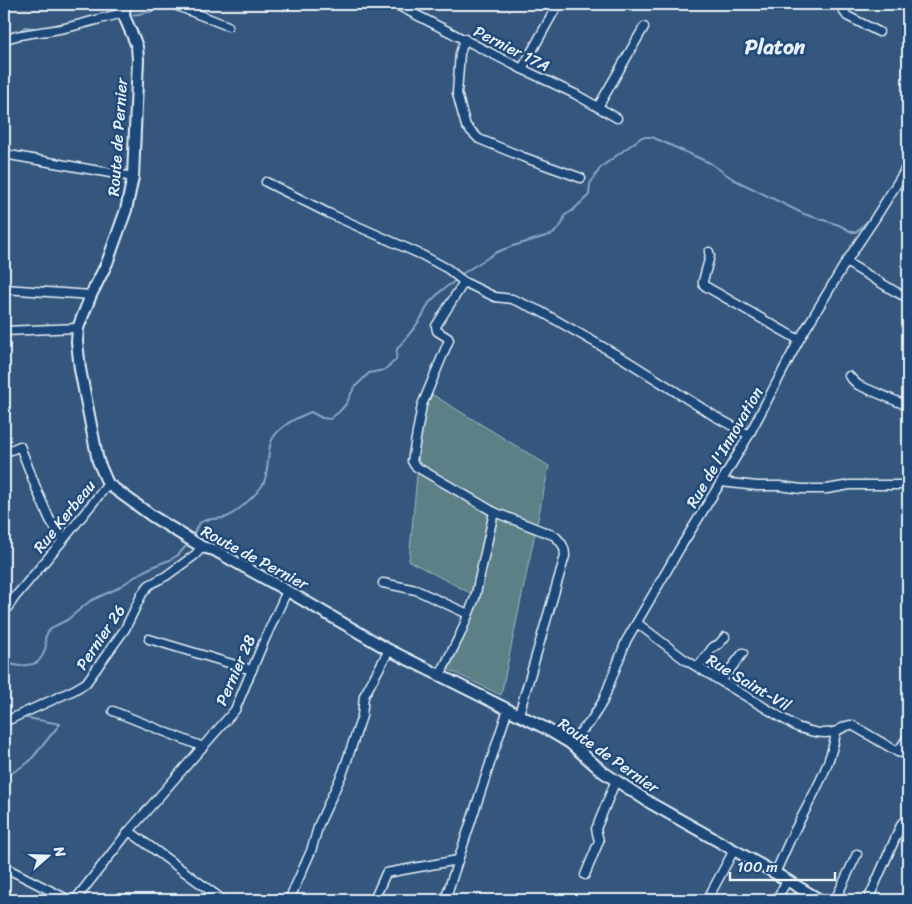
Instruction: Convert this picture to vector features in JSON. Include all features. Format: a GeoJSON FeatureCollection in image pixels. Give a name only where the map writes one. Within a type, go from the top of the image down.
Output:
{"type":"FeatureCollection","features":[{"type":"Feature","properties":{"kind":"street"},"geometry":{"type":"LineString","coordinates":[[172,4],[228,26]]}},
{"type":"Feature","properties":{"kind":"street","name":"Pernier 17A"},"geometry":{"type":"LineString","coordinates":[[394,4],[575,94],[617,118]]}},
{"type":"Feature","properties":{"kind":"street"},"geometry":{"type":"LineString","coordinates":[[522,68],[558,4]]}},
{"type":"Feature","properties":{"kind":"street"},"geometry":{"type":"LineString","coordinates":[[839,4],[847,16],[880,32]]}},
{"type":"Feature","properties":{"kind":"street"},"geometry":{"type":"LineString","coordinates":[[4,40],[10,37],[55,30],[115,15],[124,8]]}},
{"type":"Feature","properties":{"kind":"street","name":"Route de Pernier"},"geometry":{"type":"LineString","coordinates":[[124,8],[124,16],[137,46],[138,59],[132,177],[126,210],[107,263],[91,295],[78,328],[77,342],[98,461],[108,484],[152,516],[202,547],[214,550],[389,650],[545,728],[570,743],[602,772],[652,804],[787,880],[807,897],[820,900]]}},
{"type":"Feature","properties":{"kind":"street"},"geometry":{"type":"LineString","coordinates":[[598,107],[644,28]]}},
{"type":"Feature","properties":{"kind":"street"},"geometry":{"type":"LineString","coordinates":[[465,39],[460,54],[457,93],[466,126],[479,139],[581,178]]}},
{"type":"Feature","properties":{"kind":"street"},"geometry":{"type":"LineString","coordinates":[[4,154],[132,177]]}},
{"type":"Feature","properties":{"kind":"street","name":"Rue de l'Innovation"},"geometry":{"type":"LineString","coordinates":[[570,743],[590,722],[603,700],[626,641],[749,435],[799,340],[846,262],[908,168]]}},
{"type":"Feature","properties":{"kind":"street"},"geometry":{"type":"LineString","coordinates":[[266,182],[422,255],[464,282],[495,297],[522,302],[540,311],[624,359],[716,417],[749,435]]}},
{"type":"Feature","properties":{"kind":"street"},"geometry":{"type":"LineString","coordinates":[[709,252],[710,256],[703,281],[705,286],[799,340]]}},
{"type":"Feature","properties":{"kind":"street"},"geometry":{"type":"LineString","coordinates":[[846,262],[908,298]]}},
{"type":"Feature","properties":{"kind":"street"},"geometry":{"type":"LineString","coordinates":[[464,282],[436,326],[437,331],[449,340],[422,405],[412,460],[415,466],[494,512],[555,536],[563,544],[565,556],[520,714]]}},
{"type":"Feature","properties":{"kind":"street"},"geometry":{"type":"LineString","coordinates":[[4,289],[91,295]]}},
{"type":"Feature","properties":{"kind":"street"},"geometry":{"type":"LineString","coordinates":[[4,331],[78,328]]}},
{"type":"Feature","properties":{"kind":"street"},"geometry":{"type":"LineString","coordinates":[[849,376],[858,385],[908,406]]}},
{"type":"Feature","properties":{"kind":"street"},"geometry":{"type":"LineString","coordinates":[[4,453],[20,446],[50,520],[64,540]]}},
{"type":"Feature","properties":{"kind":"street"},"geometry":{"type":"LineString","coordinates":[[721,482],[757,486],[827,489],[850,485],[908,485]]}},
{"type":"Feature","properties":{"kind":"street","name":"Rue Kerbeau"},"geometry":{"type":"LineString","coordinates":[[4,613],[108,484]]}},
{"type":"Feature","properties":{"kind":"street"},"geometry":{"type":"LineString","coordinates":[[440,675],[475,598],[494,512]]}},
{"type":"Feature","properties":{"kind":"street","name":"Pernier 26"},"geometry":{"type":"LineString","coordinates":[[4,722],[74,690],[86,682],[125,629],[142,594],[149,585],[166,576],[195,555],[202,547]]}},
{"type":"Feature","properties":{"kind":"street"},"geometry":{"type":"LineString","coordinates":[[383,583],[416,590],[468,614]]}},
{"type":"Feature","properties":{"kind":"street","name":"Pernier 28"},"geometry":{"type":"LineString","coordinates":[[75,900],[128,831],[235,710],[287,591]]}},
{"type":"Feature","properties":{"kind":"street","name":"Rue Saint-Vil"},"geometry":{"type":"LineString","coordinates":[[637,623],[684,659],[796,727],[816,732],[836,732],[849,725],[898,752]]}},
{"type":"Feature","properties":{"kind":"street"},"geometry":{"type":"LineString","coordinates":[[698,667],[713,647],[719,644],[725,637]]}},
{"type":"Feature","properties":{"kind":"street"},"geometry":{"type":"LineString","coordinates":[[149,639],[252,670]]}},
{"type":"Feature","properties":{"kind":"street"},"geometry":{"type":"LineString","coordinates":[[289,900],[311,851],[319,824],[344,772],[362,716],[364,696],[389,650]]}},
{"type":"Feature","properties":{"kind":"street"},"geometry":{"type":"LineString","coordinates":[[721,681],[743,654]]}},
{"type":"Feature","properties":{"kind":"street"},"geometry":{"type":"LineString","coordinates":[[445,900],[508,709]]}},
{"type":"Feature","properties":{"kind":"street"},"geometry":{"type":"LineString","coordinates":[[113,711],[203,746]]}},
{"type":"Feature","properties":{"kind":"street"},"geometry":{"type":"LineString","coordinates":[[775,873],[827,764],[836,732]]}},
{"type":"Feature","properties":{"kind":"street"},"geometry":{"type":"LineString","coordinates":[[908,736],[898,752],[908,755]]}},
{"type":"Feature","properties":{"kind":"street"},"geometry":{"type":"LineString","coordinates":[[585,875],[599,840],[596,830],[616,780]]}},
{"type":"Feature","properties":{"kind":"street"},"geometry":{"type":"LineString","coordinates":[[868,900],[902,823]]}},
{"type":"Feature","properties":{"kind":"street"},"geometry":{"type":"LineString","coordinates":[[128,831],[223,900]]}},
{"type":"Feature","properties":{"kind":"street"},"geometry":{"type":"LineString","coordinates":[[707,900],[734,850]]}},
{"type":"Feature","properties":{"kind":"street"},"geometry":{"type":"LineString","coordinates":[[835,900],[857,854]]}},
{"type":"Feature","properties":{"kind":"street"},"geometry":{"type":"LineString","coordinates":[[374,900],[386,873],[458,860]]}},
{"type":"Feature","properties":{"kind":"street"},"geometry":{"type":"LineString","coordinates":[[4,867],[69,900]]}},
{"type":"Feature","properties":{"kind":"street"},"geometry":{"type":"LineString","coordinates":[[776,900],[787,880]]}},
{"type":"Feature","properties":{"kind":"green space"},"geometry":{"type":"Polygon","coordinates":[[[425,390],[549,466],[501,695],[443,667],[474,595],[409,561],[425,390]]]}},
{"type":"Feature","properties":{"kind":"waterway"},"geometry":{"type":"LineString","coordinates":[[127,16],[154,11]]}},
{"type":"Feature","properties":{"kind":"waterway"},"geometry":{"type":"LineString","coordinates":[[18,32],[25,27],[40,29]]}},
{"type":"Feature","properties":{"kind":"waterway"},"geometry":{"type":"LineString","coordinates":[[460,275],[497,252],[553,234],[562,224],[565,215],[589,195],[590,184],[601,167],[642,137],[652,137],[710,163],[733,179],[804,214],[839,225],[852,232],[856,232],[871,218]]}},
{"type":"Feature","properties":{"kind":"waterway"},"geometry":{"type":"LineString","coordinates":[[895,180],[908,150]]}},
{"type":"Feature","properties":{"kind":"waterway"},"geometry":{"type":"LineString","coordinates":[[193,535],[200,522],[227,517],[241,508],[259,490],[266,477],[271,443],[280,430],[295,419],[311,412],[322,418],[330,419],[346,404],[354,388],[369,373],[384,370],[396,360],[397,349],[415,327],[429,303],[442,290],[455,281]]}},
{"type":"Feature","properties":{"kind":"waterway"},"geometry":{"type":"LineString","coordinates":[[4,663],[20,666],[38,662],[46,646],[45,638],[53,627],[67,620],[90,601],[116,589],[144,571],[170,560],[178,555],[188,544]]}},
{"type":"Feature","properties":{"kind":"waterway"},"geometry":{"type":"LineString","coordinates":[[4,714],[12,715]]}},
{"type":"Feature","properties":{"kind":"waterway"},"geometry":{"type":"LineString","coordinates":[[4,778],[29,762],[60,724],[22,717]]}},
{"type":"Feature","properties":{"kind":"district","name":"Platon"},"geometry":{"type":"Point","coordinates":[775,47]}}]}
